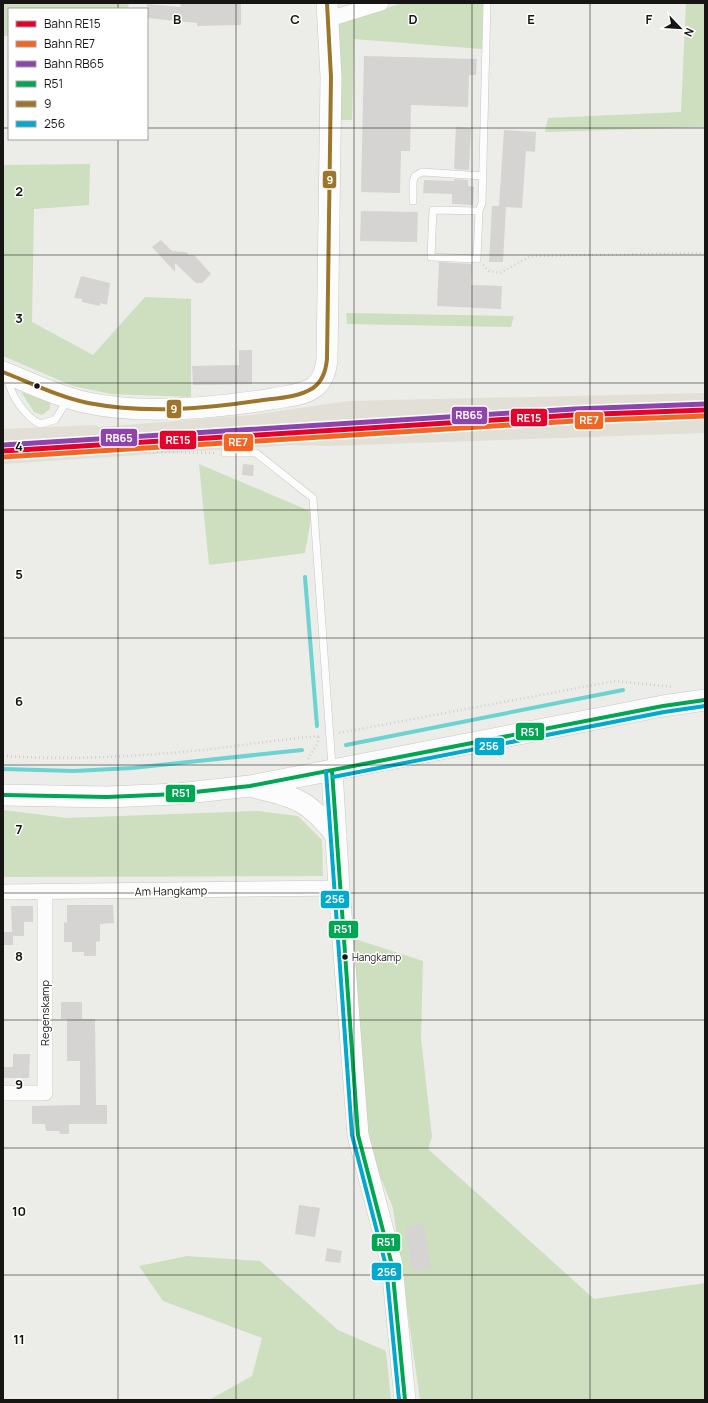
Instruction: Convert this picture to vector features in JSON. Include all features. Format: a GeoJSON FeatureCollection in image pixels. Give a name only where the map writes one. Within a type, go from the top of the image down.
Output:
{"type":"FeatureCollection","features":[{"type":"Feature","properties":{"kind":"street"},"geometry":{"type":"LineString","coordinates":[[5,372],[69,398],[88,403],[132,408],[167,408],[238,404],[306,392],[315,388],[326,372],[327,359],[331,77],[328,11],[380,3]]}},
{"type":"Feature","properties":{"kind":"street"},"geometry":{"type":"LineString","coordinates":[[3,795],[107,797],[177,794],[250,786],[663,706],[705,700]]}},
{"type":"Feature","properties":{"kind":"street"},"geometry":{"type":"LineString","coordinates":[[332,771],[339,888],[358,1135],[392,1265],[405,1400]]}},
{"type":"Feature","properties":{"kind":"street"},"geometry":{"type":"LineString","coordinates":[[250,786],[300,800],[319,814],[336,835]]}},
{"type":"Feature","properties":{"kind":"street","name":"Am Hangkamp"},"geometry":{"type":"LineString","coordinates":[[3,892],[339,888]]}},
{"type":"Feature","properties":{"kind":"street","name":"Regenskamp"},"geometry":{"type":"LineString","coordinates":[[3,1093],[45,1093],[45,892]]}},
{"type":"Feature","properties":{"kind":"lane"},"geometry":{"type":"LineString","coordinates":[[478,211],[433,210],[431,257],[477,258],[478,211],[482,203],[487,3]]}},
{"type":"Feature","properties":{"kind":"lane"},"geometry":{"type":"LineString","coordinates":[[413,201],[413,182],[415,176],[422,172],[483,176]]}},
{"type":"Feature","properties":{"kind":"lane"},"geometry":{"type":"LineString","coordinates":[[5,372],[9,384],[26,414],[31,420],[40,424],[55,420],[69,398]]}},
{"type":"Feature","properties":{"kind":"lane"},"geometry":{"type":"LineString","coordinates":[[225,453],[256,453],[313,498],[332,771]]}},
{"type":"Feature","properties":{"kind":"path"},"geometry":{"type":"LineString","coordinates":[[477,258],[488,271],[500,273],[530,256],[705,253]]}},
{"type":"Feature","properties":{"kind":"path"},"geometry":{"type":"LineString","coordinates":[[145,452],[225,453]]}},
{"type":"Feature","properties":{"kind":"path"},"geometry":{"type":"LineString","coordinates":[[3,756],[81,758],[192,751],[330,735],[615,681],[674,687]]}},
{"type":"Feature","properties":{"kind":"shaded area"},"geometry":{"type":"Polygon","coordinates":[[[705,393],[705,433],[329,446],[290,445],[3,464],[3,429],[96,425],[99,427],[253,415],[348,401],[705,393]]]}},
{"type":"Feature","properties":{"kind":"green space"},"geometry":{"type":"Polygon","coordinates":[[[3,3],[129,3],[128,8],[8,8],[8,36],[3,36],[3,3]]]}},
{"type":"Feature","properties":{"kind":"green space"},"geometry":{"type":"Polygon","coordinates":[[[402,3],[483,3],[482,49],[354,39],[352,120],[339,120],[337,25],[402,3]]]}},
{"type":"Feature","properties":{"kind":"green space"},"geometry":{"type":"Polygon","coordinates":[[[686,3],[704,3],[704,127],[545,132],[548,118],[681,112],[686,3]]]}},
{"type":"Feature","properties":{"kind":"green space"},"geometry":{"type":"Polygon","coordinates":[[[90,164],[89,205],[34,209],[32,322],[93,355],[145,297],[191,299],[191,397],[111,394],[73,386],[3,356],[3,165],[90,164]]]}},
{"type":"Feature","properties":{"kind":"green space"},"geometry":{"type":"Polygon","coordinates":[[[346,313],[514,316],[511,327],[347,324],[346,313]]]}},
{"type":"Feature","properties":{"kind":"green space"},"geometry":{"type":"Polygon","coordinates":[[[21,392],[50,402],[50,409],[42,415],[34,412],[21,392]]]}},
{"type":"Feature","properties":{"kind":"green space"},"geometry":{"type":"Polygon","coordinates":[[[199,464],[312,512],[305,553],[209,565],[199,464]]]}},
{"type":"Feature","properties":{"kind":"green space"},"geometry":{"type":"Polygon","coordinates":[[[3,810],[67,818],[257,811],[298,816],[322,840],[323,876],[3,877],[3,810]]]}},
{"type":"Feature","properties":{"kind":"green space"},"geometry":{"type":"Polygon","coordinates":[[[349,937],[423,961],[421,1038],[432,1137],[428,1149],[594,1299],[705,1283],[705,1400],[420,1400],[393,1208],[369,1149],[349,937]]]}},
{"type":"Feature","properties":{"kind":"green space"},"geometry":{"type":"Polygon","coordinates":[[[187,1256],[260,1261],[338,1330],[386,1351],[391,1400],[209,1400],[252,1376],[262,1338],[163,1301],[139,1266],[187,1256]]]}},
{"type":"Feature","properties":{"kind":"building"},"geometry":{"type":"Polygon","coordinates":[[[180,3],[241,3],[241,25],[197,26],[197,23],[148,18],[147,4],[181,7],[180,3]]]}},
{"type":"Feature","properties":{"kind":"building"},"geometry":{"type":"Polygon","coordinates":[[[364,56],[477,59],[476,75],[469,75],[468,107],[411,105],[410,151],[401,151],[400,193],[361,192],[364,56]]]}},
{"type":"Feature","properties":{"kind":"building"},"geometry":{"type":"Polygon","coordinates":[[[456,127],[471,128],[469,170],[454,169],[456,127]]]}},
{"type":"Feature","properties":{"kind":"building"},"geometry":{"type":"Polygon","coordinates":[[[504,130],[536,132],[535,152],[526,151],[522,208],[506,207],[503,262],[489,262],[492,206],[499,206],[504,130]]]}},
{"type":"Feature","properties":{"kind":"building"},"geometry":{"type":"Polygon","coordinates":[[[454,179],[468,180],[468,186],[474,187],[473,205],[452,204],[452,194],[423,193],[424,180],[454,181],[454,179]]]}},
{"type":"Feature","properties":{"kind":"building"},"geometry":{"type":"Polygon","coordinates":[[[361,211],[418,212],[417,242],[360,241],[361,211]]]}},
{"type":"Feature","properties":{"kind":"building"},"geometry":{"type":"Polygon","coordinates":[[[161,240],[172,251],[186,252],[189,255],[194,255],[211,274],[202,283],[196,283],[175,263],[175,272],[152,247],[161,240]]]}},
{"type":"Feature","properties":{"kind":"building"},"geometry":{"type":"Polygon","coordinates":[[[439,262],[472,264],[471,285],[502,286],[501,309],[437,306],[439,262]]]}},
{"type":"Feature","properties":{"kind":"building"},"geometry":{"type":"Polygon","coordinates":[[[81,276],[110,283],[107,305],[100,303],[100,306],[82,302],[82,299],[74,298],[81,276]]]}},
{"type":"Feature","properties":{"kind":"building"},"geometry":{"type":"Polygon","coordinates":[[[239,350],[252,350],[252,384],[193,385],[192,366],[239,365],[239,350]]]}},
{"type":"Feature","properties":{"kind":"building"},"geometry":{"type":"Polygon","coordinates":[[[243,464],[254,465],[253,476],[242,475],[243,464]]]}},
{"type":"Feature","properties":{"kind":"building"},"geometry":{"type":"Polygon","coordinates":[[[67,905],[113,905],[114,923],[100,924],[100,941],[96,942],[96,956],[84,956],[84,952],[72,952],[72,942],[64,942],[64,922],[67,923],[67,905]]]}},
{"type":"Feature","properties":{"kind":"building"},"geometry":{"type":"Polygon","coordinates":[[[11,906],[33,906],[33,922],[24,922],[24,936],[13,936],[13,945],[3,945],[3,932],[12,932],[11,906]]]}},
{"type":"Feature","properties":{"kind":"building"},"geometry":{"type":"Polygon","coordinates":[[[61,1002],[82,1002],[82,1019],[95,1019],[96,1105],[107,1105],[107,1124],[69,1124],[69,1134],[60,1134],[59,1131],[46,1131],[45,1124],[32,1124],[32,1106],[80,1105],[80,1061],[67,1061],[67,1019],[61,1019],[61,1002]]]}},
{"type":"Feature","properties":{"kind":"building"},"geometry":{"type":"Polygon","coordinates":[[[13,1054],[30,1054],[29,1078],[3,1078],[3,1067],[13,1067],[13,1054]]]}},
{"type":"Feature","properties":{"kind":"building"},"geometry":{"type":"Polygon","coordinates":[[[299,1205],[320,1208],[315,1237],[295,1234],[299,1205]]]}},
{"type":"Feature","properties":{"kind":"building"},"geometry":{"type":"Polygon","coordinates":[[[424,1224],[431,1268],[412,1271],[405,1227],[424,1224]]]}},
{"type":"Feature","properties":{"kind":"building"},"geometry":{"type":"Polygon","coordinates":[[[327,1248],[342,1251],[340,1263],[325,1261],[327,1248]]]}},
{"type":"Feature","properties":{"kind":"waterway"},"geometry":{"type":"LineString","coordinates":[[305,577],[317,726]]}},
{"type":"Feature","properties":{"kind":"waterway"},"geometry":{"type":"LineString","coordinates":[[346,745],[623,690]]}},
{"type":"Feature","properties":{"kind":"waterway"},"geometry":{"type":"LineString","coordinates":[[3,769],[74,771],[132,768],[302,750]]}},
{"type":"Feature","properties":{"kind":"rail line","name":"RB65"},"geometry":{"type":"LineString","coordinates":[[3,445],[574,409],[705,404]]}},
{"type":"Feature","properties":{"kind":"rail line","name":"RE15"},"geometry":{"type":"LineString","coordinates":[[3,451],[574,415],[705,410]]}},
{"type":"Feature","properties":{"kind":"rail line","name":"RE7"},"geometry":{"type":"LineString","coordinates":[[3,457],[574,421],[705,416]]}},
{"type":"Feature","properties":{"kind":"transit line","name":"9"},"geometry":{"type":"LineString","coordinates":[[3,372],[56,393],[88,403],[154,409],[198,408],[289,397],[308,391],[322,379],[327,359],[331,77],[327,3]]}},
{"type":"Feature","properties":{"kind":"transit line","name":"R51"},"geometry":{"type":"LineString","coordinates":[[3,795],[107,797],[177,794],[250,786],[663,706],[705,700]]}},
{"type":"Feature","properties":{"kind":"transit line","name":"256"},"geometry":{"type":"LineString","coordinates":[[333,777],[664,712],[705,706]]}},
{"type":"Feature","properties":{"kind":"transit line","name":"256"},"geometry":{"type":"LineString","coordinates":[[326,771],[352,1135],[386,1266],[399,1400]]}},
{"type":"Feature","properties":{"kind":"transit line","name":"R51"},"geometry":{"type":"LineString","coordinates":[[332,771],[358,1135],[392,1265],[405,1400]]}},
{"type":"Feature","properties":{"kind":"place","name":"Hangkamp"},"geometry":{"type":"Point","coordinates":[345,957]}}]}
